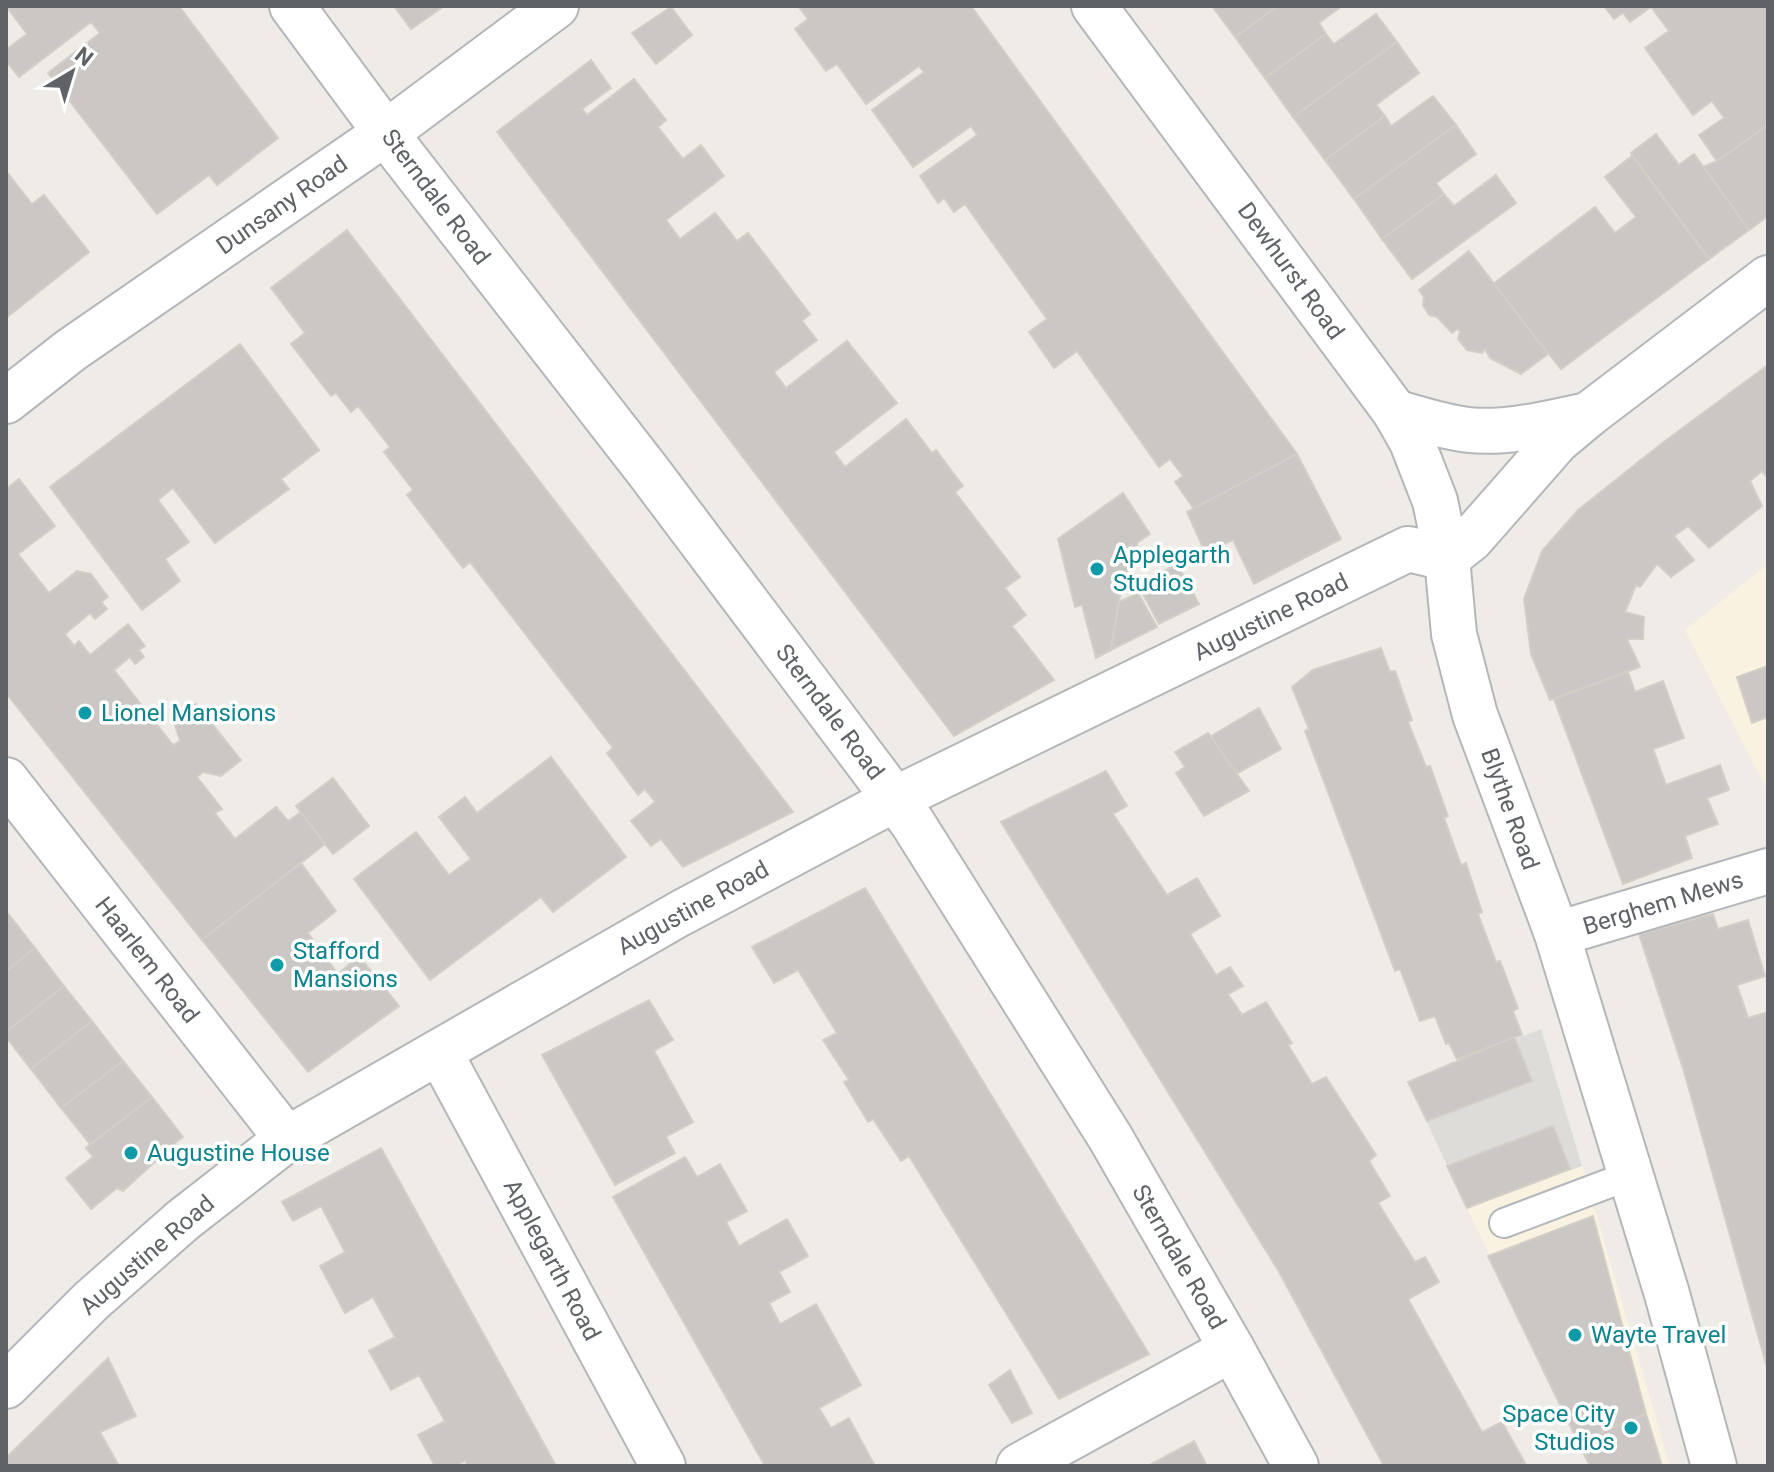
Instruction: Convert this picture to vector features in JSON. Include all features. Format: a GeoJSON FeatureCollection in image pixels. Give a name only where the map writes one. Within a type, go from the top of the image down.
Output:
{"type":"FeatureCollection","features":[{"type":"Feature","properties":{"kind":"street","name":"Sterndale Road"},"geometry":{"type":"LineString","coordinates":[[292,6],[895,799],[1110,1137],[1296,1466]]}},
{"type":"Feature","properties":{"kind":"street","name":"Dunsany Road"},"geometry":{"type":"LineString","coordinates":[[6,401],[71,350],[387,132],[556,6]]}},
{"type":"Feature","properties":{"kind":"street","name":"Dewhurst Road"},"geometry":{"type":"LineString","coordinates":[[1094,6],[1395,412],[1412,442],[1435,501],[1447,558]]}},
{"type":"Feature","properties":{"kind":"street"},"geometry":{"type":"LineString","coordinates":[[1447,558],[1471,539],[1557,441],[1768,278]]}},
{"type":"Feature","properties":{"kind":"street"},"geometry":{"type":"LineString","coordinates":[[1395,412],[1431,423],[1471,430],[1519,428],[1588,415]]}},
{"type":"Feature","properties":{"kind":"street","name":"Augustine Road"},"geometry":{"type":"LineString","coordinates":[[6,1386],[91,1301],[183,1220],[287,1139],[679,914],[895,799],[1408,549],[1447,558]]}},
{"type":"Feature","properties":{"kind":"street","name":"Blythe Road"},"geometry":{"type":"LineString","coordinates":[[1447,558],[1454,634],[1475,715],[1557,934],[1667,1294],[1714,1466]]}},
{"type":"Feature","properties":{"kind":"street","name":"Haarlem Road"},"geometry":{"type":"LineString","coordinates":[[6,780],[287,1139]]}},
{"type":"Feature","properties":{"kind":"street","name":"Berghem Mews"},"geometry":{"type":"LineString","coordinates":[[1557,934],[1768,871]]}},
{"type":"Feature","properties":{"kind":"street","name":"Applegarth Road"},"geometry":{"type":"LineString","coordinates":[[440,1053],[663,1466]]}},
{"type":"Feature","properties":{"kind":"street"},"geometry":{"type":"LineString","coordinates":[[1019,1466],[1232,1349]]}},
{"type":"Feature","properties":{"kind":"lane"},"geometry":{"type":"LineString","coordinates":[[1504,1223],[1631,1175]]}},
{"type":"Feature","properties":{"kind":"shaded area"},"geometry":{"type":"Polygon","coordinates":[[[1768,564],[1768,791],[1685,630],[1768,564]]]}},
{"type":"Feature","properties":{"kind":"shaded area"},"geometry":{"type":"Polygon","coordinates":[[[1541,1029],[1582,1166],[1467,1208],[1408,1082],[1541,1029]]]}},
{"type":"Feature","properties":{"kind":"shaded area","name":"Wayte Travel"},"geometry":{"type":"Polygon","coordinates":[[[1582,1166],[1670,1466],[1592,1466],[1467,1208],[1582,1166]]]}},
{"type":"Feature","properties":{"kind":"building"},"geometry":{"type":"Polygon","coordinates":[[[6,6],[179,6],[278,138],[217,185],[209,175],[157,214],[48,73],[100,33],[91,22],[19,77],[6,61],[6,50],[27,34],[6,6]]]}},
{"type":"Feature","properties":{"kind":"building"},"geometry":{"type":"Polygon","coordinates":[[[394,6],[444,6],[411,29],[394,6]]]}},
{"type":"Feature","properties":{"kind":"building"},"geometry":{"type":"Polygon","coordinates":[[[798,6],[971,6],[1297,454],[1194,509],[1175,482],[1183,476],[1170,459],[1159,467],[1077,351],[1054,368],[1029,332],[1047,319],[965,204],[954,212],[944,198],[938,203],[920,176],[977,135],[971,126],[913,167],[872,110],[924,72],[919,66],[866,104],[837,64],[826,71],[795,29],[808,19],[798,6]]]}},
{"type":"Feature","properties":{"kind":"building"},"geometry":{"type":"Polygon","coordinates":[[[1212,6],[1278,6],[1235,37],[1212,6]]]}},
{"type":"Feature","properties":{"kind":"building"},"geometry":{"type":"Polygon","coordinates":[[[1278,6],[1342,6],[1319,23],[1326,34],[1265,78],[1235,37],[1278,6]]]}},
{"type":"Feature","properties":{"kind":"building"},"geometry":{"type":"Polygon","coordinates":[[[1604,6],[1768,6],[1768,125],[1717,161],[1699,135],[1724,118],[1712,101],[1693,115],[1645,48],[1669,31],[1651,7],[1630,22],[1623,13],[1614,19],[1604,6]]]}},
{"type":"Feature","properties":{"kind":"building"},"geometry":{"type":"Polygon","coordinates":[[[671,7],[692,35],[656,64],[632,33],[671,7]]]}},
{"type":"Feature","properties":{"kind":"building"},"geometry":{"type":"Polygon","coordinates":[[[1376,14],[1397,42],[1293,117],[1265,78],[1326,34],[1334,44],[1376,14]]]}},
{"type":"Feature","properties":{"kind":"building"},"geometry":{"type":"Polygon","coordinates":[[[1397,42],[1419,73],[1376,105],[1385,116],[1325,160],[1293,117],[1397,42]]]}},
{"type":"Feature","properties":{"kind":"building"},"geometry":{"type":"Polygon","coordinates":[[[591,60],[611,88],[582,109],[587,115],[634,79],[666,120],[658,127],[683,159],[701,145],[724,176],[666,220],[680,239],[715,213],[737,241],[748,233],[810,314],[802,321],[817,340],[774,372],[786,388],[847,341],[897,403],[834,452],[845,467],[906,419],[932,453],[936,450],[963,486],[955,492],[1020,577],[1005,588],[1026,615],[1012,626],[1054,680],[954,736],[497,132],[591,60]]]}},
{"type":"Feature","properties":{"kind":"building"},"geometry":{"type":"Polygon","coordinates":[[[1433,96],[1456,125],[1354,199],[1325,160],[1385,116],[1391,126],[1433,96]]]}},
{"type":"Feature","properties":{"kind":"building"},"geometry":{"type":"Polygon","coordinates":[[[1456,125],[1476,154],[1436,183],[1444,194],[1382,239],[1354,199],[1456,125]]]}},
{"type":"Feature","properties":{"kind":"building"},"geometry":{"type":"Polygon","coordinates":[[[1768,125],[1768,216],[1749,230],[1703,167],[1717,161],[1768,125]]]}},
{"type":"Feature","properties":{"kind":"building"},"geometry":{"type":"Polygon","coordinates":[[[1656,134],[1679,165],[1694,154],[1749,230],[1709,259],[1631,153],[1656,134]]]}},
{"type":"Feature","properties":{"kind":"building"},"geometry":{"type":"Polygon","coordinates":[[[1632,156],[1709,259],[1561,369],[1493,284],[1595,207],[1615,233],[1636,217],[1605,177],[1632,156]]]}},
{"type":"Feature","properties":{"kind":"building"},"geometry":{"type":"Polygon","coordinates":[[[6,171],[32,204],[44,195],[89,252],[6,318],[6,171]]]}},
{"type":"Feature","properties":{"kind":"building"},"geometry":{"type":"Polygon","coordinates":[[[1496,175],[1516,203],[1412,279],[1382,239],[1444,194],[1454,206],[1496,175]]]}},
{"type":"Feature","properties":{"kind":"building"},"geometry":{"type":"Polygon","coordinates":[[[347,230],[793,812],[683,867],[661,839],[651,846],[631,821],[655,802],[645,789],[638,795],[607,753],[613,748],[470,562],[463,568],[407,495],[413,490],[384,452],[390,447],[358,406],[351,412],[336,393],[331,396],[291,344],[305,333],[271,288],[347,230]]]}},
{"type":"Feature","properties":{"kind":"building"},"geometry":{"type":"Polygon","coordinates":[[[1469,251],[1548,354],[1521,374],[1490,358],[1485,349],[1482,353],[1467,350],[1458,339],[1460,331],[1457,329],[1452,333],[1437,317],[1429,315],[1423,305],[1424,297],[1419,290],[1469,251]]]}},
{"type":"Feature","properties":{"kind":"building"},"geometry":{"type":"Polygon","coordinates":[[[240,344],[319,450],[281,479],[289,489],[215,543],[173,488],[158,500],[189,542],[165,559],[180,581],[142,610],[50,487],[240,344]]]}},
{"type":"Feature","properties":{"kind":"building"},"geometry":{"type":"Polygon","coordinates":[[[1768,365],[1768,478],[1762,471],[1750,481],[1762,506],[1709,548],[1688,526],[1674,536],[1694,560],[1671,577],[1657,564],[1640,587],[1636,585],[1625,612],[1644,617],[1643,639],[1627,639],[1640,667],[1550,700],[1531,654],[1524,599],[1542,551],[1578,510],[1768,365]]]}},
{"type":"Feature","properties":{"kind":"building"},"geometry":{"type":"Polygon","coordinates":[[[1297,454],[1341,539],[1254,584],[1233,540],[1205,552],[1187,512],[1297,454]]]}},
{"type":"Feature","properties":{"kind":"building","name":"Lionel Mansions"},"geometry":{"type":"Polygon","coordinates":[[[19,479],[55,526],[18,554],[49,593],[77,571],[91,574],[108,597],[101,602],[107,609],[95,619],[90,613],[65,634],[74,646],[79,641],[90,655],[128,624],[145,646],[139,650],[144,657],[135,664],[130,657],[114,670],[173,745],[180,741],[174,722],[196,704],[241,760],[221,776],[203,772],[197,777],[222,809],[215,813],[235,839],[276,807],[288,821],[301,812],[325,844],[202,940],[6,693],[6,489],[19,479]]]}},
{"type":"Feature","properties":{"kind":"building","name":"Applegarth Studios"},"geometry":{"type":"Polygon","coordinates":[[[1123,493],[1150,534],[1138,542],[1120,595],[1111,650],[1096,658],[1082,605],[1075,607],[1058,539],[1123,493]]]}},
{"type":"Feature","properties":{"kind":"building"},"geometry":{"type":"Polygon","coordinates":[[[1177,564],[1199,604],[1159,624],[1138,585],[1177,564]]]}},
{"type":"Feature","properties":{"kind":"building"},"geometry":{"type":"Polygon","coordinates":[[[1138,593],[1157,627],[1111,650],[1119,602],[1138,593]]]}},
{"type":"Feature","properties":{"kind":"building"},"geometry":{"type":"Polygon","coordinates":[[[1381,648],[1390,672],[1395,671],[1412,720],[1408,722],[1426,767],[1430,766],[1461,865],[1466,863],[1482,912],[1478,914],[1518,1008],[1513,1011],[1522,1035],[1457,1059],[1449,1043],[1446,1044],[1435,1016],[1420,1021],[1400,969],[1395,971],[1305,731],[1309,729],[1292,687],[1313,670],[1381,648]]]}},
{"type":"Feature","properties":{"kind":"building"},"geometry":{"type":"Polygon","coordinates":[[[1768,666],[1768,717],[1752,723],[1737,677],[1768,666]]]}},
{"type":"Feature","properties":{"kind":"building"},"geometry":{"type":"Polygon","coordinates":[[[1628,672],[1635,692],[1663,681],[1684,738],[1653,749],[1666,785],[1720,765],[1729,790],[1707,798],[1718,824],[1685,836],[1692,858],[1623,884],[1554,699],[1628,672]]]}},
{"type":"Feature","properties":{"kind":"building"},"geometry":{"type":"Polygon","coordinates":[[[1259,708],[1281,749],[1236,774],[1211,736],[1259,708]]]}},
{"type":"Feature","properties":{"kind":"building"},"geometry":{"type":"Polygon","coordinates":[[[1208,733],[1249,791],[1204,816],[1176,773],[1185,767],[1175,752],[1208,733]]]}},
{"type":"Feature","properties":{"kind":"building"},"geometry":{"type":"Polygon","coordinates":[[[551,757],[626,857],[553,912],[541,897],[430,980],[354,879],[416,832],[449,875],[471,859],[439,817],[465,797],[477,813],[551,757]]]}},
{"type":"Feature","properties":{"kind":"building"},"geometry":{"type":"Polygon","coordinates":[[[1106,771],[1127,806],[1113,814],[1167,895],[1197,878],[1220,916],[1190,934],[1216,975],[1230,967],[1243,986],[1228,994],[1242,1015],[1266,1002],[1292,1043],[1288,1045],[1312,1084],[1326,1077],[1376,1155],[1369,1161],[1390,1196],[1378,1203],[1415,1262],[1425,1257],[1439,1282],[1408,1299],[1482,1432],[1502,1422],[1525,1463],[1519,1466],[1384,1466],[1278,1270],[1001,822],[1106,771]]]}},
{"type":"Feature","properties":{"kind":"building"},"geometry":{"type":"Polygon","coordinates":[[[333,778],[369,826],[333,854],[296,806],[333,778]]]}},
{"type":"Feature","properties":{"kind":"building","name":"Stafford Mansions"},"geometry":{"type":"Polygon","coordinates":[[[301,863],[336,911],[308,933],[338,974],[359,956],[399,1006],[308,1072],[202,940],[301,863]]]}},
{"type":"Feature","properties":{"kind":"building"},"geometry":{"type":"Polygon","coordinates":[[[865,888],[1149,1354],[1059,1399],[909,1156],[901,1161],[873,1119],[868,1122],[844,1082],[849,1080],[823,1040],[837,1033],[798,970],[774,983],[752,947],[865,888]]]}},
{"type":"Feature","properties":{"kind":"building"},"geometry":{"type":"Polygon","coordinates":[[[6,911],[35,948],[6,971],[6,911]]]}},
{"type":"Feature","properties":{"kind":"building"},"geometry":{"type":"Polygon","coordinates":[[[1713,914],[1718,929],[1748,920],[1765,976],[1737,985],[1748,1018],[1768,1012],[1768,1371],[1683,1068],[1639,934],[1713,914]]]}},
{"type":"Feature","properties":{"kind":"building"},"geometry":{"type":"Polygon","coordinates":[[[35,948],[64,986],[6,1032],[6,971],[35,948]]]}},
{"type":"Feature","properties":{"kind":"building"},"geometry":{"type":"Polygon","coordinates":[[[64,986],[92,1021],[31,1069],[6,1037],[6,1032],[64,986]]]}},
{"type":"Feature","properties":{"kind":"building"},"geometry":{"type":"Polygon","coordinates":[[[649,1000],[673,1040],[654,1051],[693,1122],[666,1137],[675,1153],[615,1185],[542,1055],[649,1000]]]}},
{"type":"Feature","properties":{"kind":"building"},"geometry":{"type":"Polygon","coordinates":[[[92,1021],[123,1061],[61,1108],[31,1069],[92,1021]]]}},
{"type":"Feature","properties":{"kind":"building"},"geometry":{"type":"Polygon","coordinates":[[[1514,1037],[1532,1081],[1427,1121],[1408,1082],[1514,1037]]]}},
{"type":"Feature","properties":{"kind":"building"},"geometry":{"type":"Polygon","coordinates":[[[123,1061],[152,1097],[90,1144],[61,1108],[123,1061]]]}},
{"type":"Feature","properties":{"kind":"building","name":"Augustine House"},"geometry":{"type":"Polygon","coordinates":[[[152,1097],[183,1137],[175,1143],[176,1149],[164,1161],[158,1159],[123,1191],[117,1188],[91,1209],[66,1178],[93,1157],[86,1148],[152,1097]]]}},
{"type":"Feature","properties":{"kind":"building"},"geometry":{"type":"Polygon","coordinates":[[[1553,1126],[1570,1169],[1467,1208],[1447,1166],[1553,1126]]]}},
{"type":"Feature","properties":{"kind":"building"},"geometry":{"type":"Polygon","coordinates":[[[381,1148],[556,1466],[468,1466],[465,1461],[456,1466],[435,1466],[418,1435],[445,1421],[419,1375],[391,1390],[369,1351],[395,1337],[373,1297],[345,1313],[320,1266],[345,1252],[321,1206],[293,1221],[282,1202],[381,1148]]]}},
{"type":"Feature","properties":{"kind":"building"},"geometry":{"type":"Polygon","coordinates":[[[685,1157],[697,1177],[720,1164],[747,1211],[726,1222],[739,1246],[787,1219],[808,1256],[779,1272],[790,1292],[769,1303],[780,1324],[816,1304],[861,1385],[819,1408],[831,1428],[849,1418],[875,1466],[765,1466],[613,1197],[685,1157]]]}},
{"type":"Feature","properties":{"kind":"building","name":"Wayte Travel"},"geometry":{"type":"Polygon","coordinates":[[[1593,1216],[1646,1414],[1578,1442],[1488,1256],[1593,1216]]]}},
{"type":"Feature","properties":{"kind":"building"},"geometry":{"type":"Polygon","coordinates":[[[108,1358],[136,1416],[100,1432],[119,1466],[6,1466],[6,1458],[108,1358]]]}},
{"type":"Feature","properties":{"kind":"building"},"geometry":{"type":"Polygon","coordinates":[[[1010,1370],[1032,1413],[1012,1423],[989,1385],[1010,1370]]]}},
{"type":"Feature","properties":{"kind":"building","name":"Space City Studios"},"geometry":{"type":"Polygon","coordinates":[[[1646,1414],[1662,1466],[1590,1466],[1578,1442],[1646,1414]]]}},
{"type":"Feature","properties":{"kind":"building"},"geometry":{"type":"Polygon","coordinates":[[[1194,1441],[1207,1466],[1148,1466],[1194,1441]]]}},
{"type":"Feature","properties":{"kind":"place","name":"Applegarth Studios"},"geometry":{"type":"Point","coordinates":[1097,569]}},
{"type":"Feature","properties":{"kind":"place","name":"Lionel Mansions"},"geometry":{"type":"Point","coordinates":[85,713]}},
{"type":"Feature","properties":{"kind":"place","name":"Stafford Mansions"},"geometry":{"type":"Point","coordinates":[277,965]}},
{"type":"Feature","properties":{"kind":"place","name":"Augustine House"},"geometry":{"type":"Point","coordinates":[131,1153]}},
{"type":"Feature","properties":{"kind":"place","name":"Wayte Travel"},"geometry":{"type":"Point","coordinates":[1575,1335]}},
{"type":"Feature","properties":{"kind":"place","name":"Space City Studios"},"geometry":{"type":"Point","coordinates":[1631,1428]}}]}
